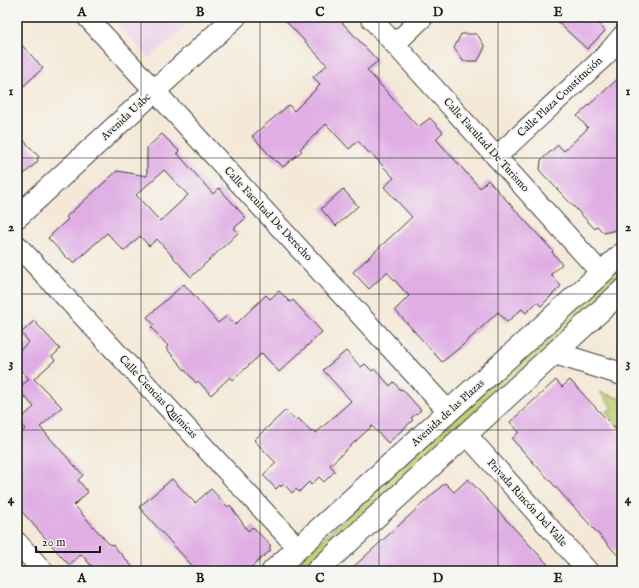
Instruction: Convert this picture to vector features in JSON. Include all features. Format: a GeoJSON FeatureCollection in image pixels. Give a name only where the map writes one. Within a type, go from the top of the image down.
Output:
{"type":"FeatureCollection","features":[{"type":"Feature","properties":{"kind":"street","name":"Calle Facultad De Derecho"},"geometry":{"type":"LineString","coordinates":[[87,17],[449,412]]}},
{"type":"Feature","properties":{"kind":"street","name":"Avenida Uabc"},"geometry":{"type":"LineString","coordinates":[[17,217],[235,17]]}},
{"type":"Feature","properties":{"kind":"street","name":"Calle Facultad De Turismo"},"geometry":{"type":"LineString","coordinates":[[370,17],[601,273]]}},
{"type":"Feature","properties":{"kind":"street"},"geometry":{"type":"LineString","coordinates":[[395,44],[422,17]]}},
{"type":"Feature","properties":{"kind":"street","name":"Calle Plaza Constitución"},"geometry":{"type":"LineString","coordinates":[[496,157],[604,56],[622,36]]}},
{"type":"Feature","properties":{"kind":"street","name":"Calle Ciencias Químicas"},"geometry":{"type":"LineString","coordinates":[[17,245],[298,548]]}},
{"type":"Feature","properties":{"kind":"street","name":"Avenida de las Plazas"},"geometry":{"type":"LineString","coordinates":[[273,571],[622,254]]}},
{"type":"Feature","properties":{"kind":"street"},"geometry":{"type":"LineString","coordinates":[[317,571],[622,291]]}},
{"type":"Feature","properties":{"kind":"street"},"geometry":{"type":"LineString","coordinates":[[555,353],[622,374]]}},
{"type":"Feature","properties":{"kind":"street","name":"Privada Rincón Del Valle"},"geometry":{"type":"LineString","coordinates":[[466,434],[588,571]]}},
{"type":"Feature","properties":{"kind":"street"},"geometry":{"type":"LineString","coordinates":[[17,542],[43,571]]}},
{"type":"Feature","properties":{"kind":"shaded area"},"geometry":{"type":"Polygon","coordinates":[[[112,17],[196,17],[149,58],[112,17]]]}},
{"type":"Feature","properties":{"kind":"green space"},"geometry":{"type":"Polygon","coordinates":[[[622,264],[622,296],[319,571],[287,571],[622,264]]]}},
{"type":"Feature","properties":{"kind":"green space"},"geometry":{"type":"Polygon","coordinates":[[[600,392],[622,399],[622,431],[606,412],[612,408],[600,392]]]}},
{"type":"Feature","properties":{"kind":"building"},"geometry":{"type":"Polygon","coordinates":[[[282,17],[337,17],[378,61],[367,70],[418,127],[430,118],[443,132],[436,139],[480,188],[488,180],[553,251],[552,252],[562,264],[551,274],[561,286],[541,306],[537,302],[526,313],[522,309],[507,322],[498,312],[463,345],[442,362],[395,310],[409,296],[387,272],[369,289],[353,272],[412,217],[384,187],[394,178],[371,153],[370,154],[358,141],[349,149],[326,124],[300,149],[302,151],[283,167],[277,161],[276,162],[252,136],[289,105],[294,111],[318,87],[320,84],[313,77],[327,65],[282,17]]]}},
{"type":"Feature","properties":{"kind":"building"},"geometry":{"type":"Polygon","coordinates":[[[552,17],[592,17],[605,31],[587,49],[552,17]]]}},
{"type":"Feature","properties":{"kind":"building"},"geometry":{"type":"Polygon","coordinates":[[[461,34],[477,34],[485,47],[478,61],[463,61],[454,48],[461,34]]]}},
{"type":"Feature","properties":{"kind":"building"},"geometry":{"type":"Polygon","coordinates":[[[17,40],[43,68],[17,92],[17,40]]]}},
{"type":"Feature","properties":{"kind":"building"},"geometry":{"type":"Polygon","coordinates":[[[622,75],[622,224],[616,230],[604,233],[597,226],[595,229],[540,171],[541,160],[558,145],[564,151],[588,128],[577,116],[622,75]]]}},
{"type":"Feature","properties":{"kind":"building"},"geometry":{"type":"Polygon","coordinates":[[[17,133],[39,157],[37,159],[38,161],[17,181],[17,133]]]}},
{"type":"Feature","properties":{"kind":"building"},"geometry":{"type":"Polygon","coordinates":[[[162,134],[179,151],[177,153],[213,194],[219,188],[246,218],[234,228],[238,233],[191,277],[157,239],[149,246],[140,236],[124,251],[107,233],[74,263],[69,258],[68,259],[48,238],[68,219],[66,217],[117,171],[147,176],[147,148],[162,134]],[[164,170],[136,195],[160,221],[188,195],[164,170]]]}},
{"type":"Feature","properties":{"kind":"building"},"geometry":{"type":"Polygon","coordinates":[[[343,189],[358,206],[336,226],[321,209],[343,189]]]}},
{"type":"Feature","properties":{"kind":"building"},"geometry":{"type":"Polygon","coordinates":[[[184,284],[218,323],[227,316],[235,325],[266,295],[270,299],[279,291],[290,302],[293,300],[322,332],[279,372],[262,353],[233,380],[230,377],[211,395],[198,381],[196,383],[166,348],[168,346],[151,327],[154,325],[147,317],[184,284]]]}},
{"type":"Feature","properties":{"kind":"building"},"geometry":{"type":"Polygon","coordinates":[[[34,321],[60,349],[52,357],[55,360],[34,379],[62,407],[40,427],[83,475],[78,480],[88,492],[74,505],[136,571],[96,571],[81,554],[69,565],[17,506],[17,436],[25,429],[18,421],[34,407],[18,389],[29,379],[17,366],[17,353],[29,342],[21,333],[34,321]]]}},
{"type":"Feature","properties":{"kind":"building"},"geometry":{"type":"Polygon","coordinates":[[[346,351],[361,367],[365,364],[372,371],[375,369],[390,386],[394,382],[400,390],[402,389],[421,410],[411,418],[413,420],[388,443],[372,426],[330,465],[335,471],[324,482],[319,477],[311,485],[309,482],[299,492],[296,489],[292,493],[284,484],[281,487],[280,485],[276,489],[263,475],[276,463],[254,440],[286,410],[296,420],[298,418],[311,432],[314,430],[316,433],[351,401],[323,370],[346,351]]]}},
{"type":"Feature","properties":{"kind":"building"},"geometry":{"type":"Polygon","coordinates":[[[556,380],[562,387],[570,380],[622,436],[622,560],[512,439],[519,432],[510,422],[556,380]]]}},
{"type":"Feature","properties":{"kind":"building"},"geometry":{"type":"Polygon","coordinates":[[[172,479],[195,503],[211,489],[228,507],[230,505],[248,531],[253,527],[271,546],[269,548],[271,550],[247,571],[197,571],[139,507],[172,479]]]}},
{"type":"Feature","properties":{"kind":"building"},"geometry":{"type":"Polygon","coordinates":[[[468,479],[554,571],[349,571],[445,483],[454,492],[468,479]]]}}]}
